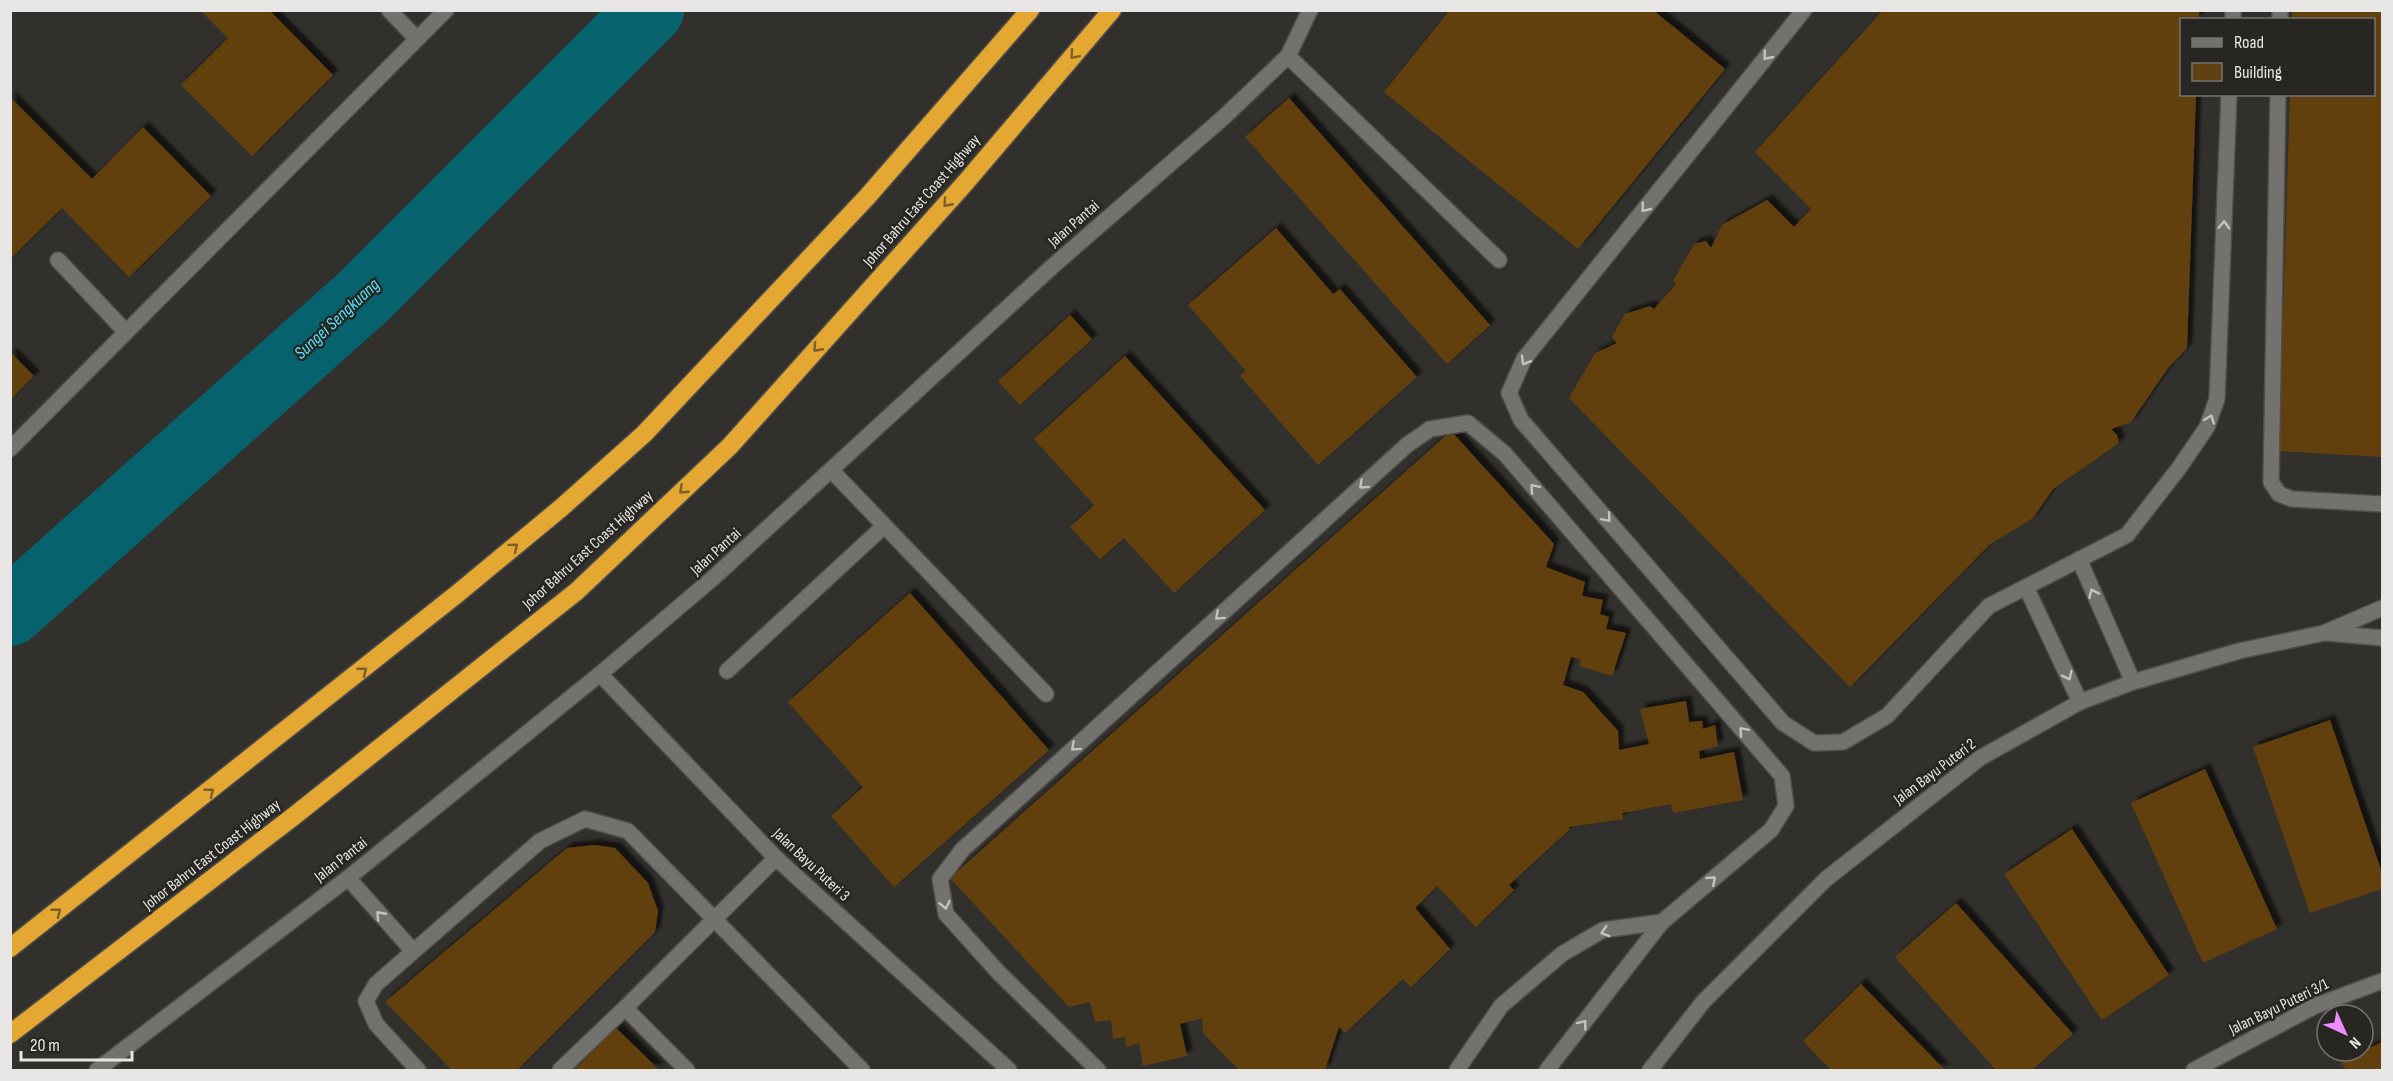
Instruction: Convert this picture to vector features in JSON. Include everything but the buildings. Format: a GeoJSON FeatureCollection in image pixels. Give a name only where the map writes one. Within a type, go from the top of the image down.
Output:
{"type":"FeatureCollection","features":[{"type":"Feature","properties":{"kind":"highway"},"geometry":{"type":"LineString","coordinates":[[10,948],[448,602],[561,508],[644,434],[867,197],[1030,10]]}},
{"type":"Feature","properties":{"kind":"highway","name":"Johor Bahru East Coast Highway"},"geometry":{"type":"LineString","coordinates":[[10,1034],[294,816],[577,591],[730,446],[966,182],[1112,10]]}},
{"type":"Feature","properties":{"kind":"street"},"geometry":{"type":"LineString","coordinates":[[389,10],[417,39]]}},
{"type":"Feature","properties":{"kind":"street"},"geometry":{"type":"LineString","coordinates":[[10,449],[446,10]]}},
{"type":"Feature","properties":{"kind":"street","name":"Jalan Pantai"},"geometry":{"type":"LineString","coordinates":[[97,1071],[348,878],[600,674],[712,579],[1054,265],[1224,117],[1288,56],[1310,10]]}},
{"type":"Feature","properties":{"kind":"street"},"geometry":{"type":"LineString","coordinates":[[1804,10],[1524,359],[1509,393],[1521,420],[1775,714],[1783,723],[1814,743],[1843,742],[1887,716],[1989,606],[2127,535],[2179,468],[2207,427],[2217,399],[2229,96]]}},
{"type":"Feature","properties":{"kind":"street"},"geometry":{"type":"LineString","coordinates":[[1288,56],[1499,260]]}},
{"type":"Feature","properties":{"kind":"street"},"geometry":{"type":"LineString","coordinates":[[2278,96],[2271,482],[2279,494],[2292,499],[2382,504]]}},
{"type":"Feature","properties":{"kind":"street"},"geometry":{"type":"LineString","coordinates":[[58,260],[126,332]]}},
{"type":"Feature","properties":{"kind":"street"},"geometry":{"type":"LineString","coordinates":[[1098,1071],[999,973],[946,914],[940,879],[962,850],[1407,445],[1430,429],[1468,423],[1505,454],[1782,776],[1786,806],[1771,830],[1662,922],[1547,1071]]}},
{"type":"Feature","properties":{"kind":"street"},"geometry":{"type":"LineString","coordinates":[[832,471],[883,527],[1046,694]]}},
{"type":"Feature","properties":{"kind":"street"},"geometry":{"type":"LineString","coordinates":[[727,671],[883,527]]}},
{"type":"Feature","properties":{"kind":"street"},"geometry":{"type":"LineString","coordinates":[[2079,559],[2133,682]]}},
{"type":"Feature","properties":{"kind":"street"},"geometry":{"type":"LineString","coordinates":[[2026,587],[2080,702]]}},
{"type":"Feature","properties":{"kind":"street","name":"Jalan Bayu Puteri 2"},"geometry":{"type":"LineString","coordinates":[[1650,1071],[1703,1002],[1826,879],[1980,758],[2080,702],[2133,682],[2239,651],[2324,633],[2382,608]]}},
{"type":"Feature","properties":{"kind":"street","name":"Jalan Bayu Puteri 2"},"geometry":{"type":"LineString","coordinates":[[2324,633],[2382,638]]}},
{"type":"Feature","properties":{"kind":"street","name":"Jalan Bayu Puteri 3"},"geometry":{"type":"LineString","coordinates":[[600,674],[776,858],[1009,1071]]}},
{"type":"Feature","properties":{"kind":"street"},"geometry":{"type":"LineString","coordinates":[[418,1071],[376,1024],[366,1001],[376,984],[540,841],[585,819],[628,831],[862,1071]]}},
{"type":"Feature","properties":{"kind":"street"},"geometry":{"type":"LineString","coordinates":[[560,1071],[776,858]]}},
{"type":"Feature","properties":{"kind":"street"},"geometry":{"type":"LineString","coordinates":[[348,878],[413,951]]}},
{"type":"Feature","properties":{"kind":"street"},"geometry":{"type":"LineString","coordinates":[[1457,1071],[1501,1006],[1562,954],[1603,930],[1662,922]]}},
{"type":"Feature","properties":{"kind":"street","name":"Jalan Bayu Puteri 3/1"},"geometry":{"type":"LineString","coordinates":[[2194,1071],[2315,1006],[2382,981]]}},
{"type":"Feature","properties":{"kind":"street"},"geometry":{"type":"LineString","coordinates":[[625,1008],[687,1071]]}},
{"type":"Feature","properties":{"kind":"waterway","name":"Sungei Sengkuang"},"geometry":{"type":"LineString","coordinates":[[10,612],[363,297],[650,10]]}}]}
